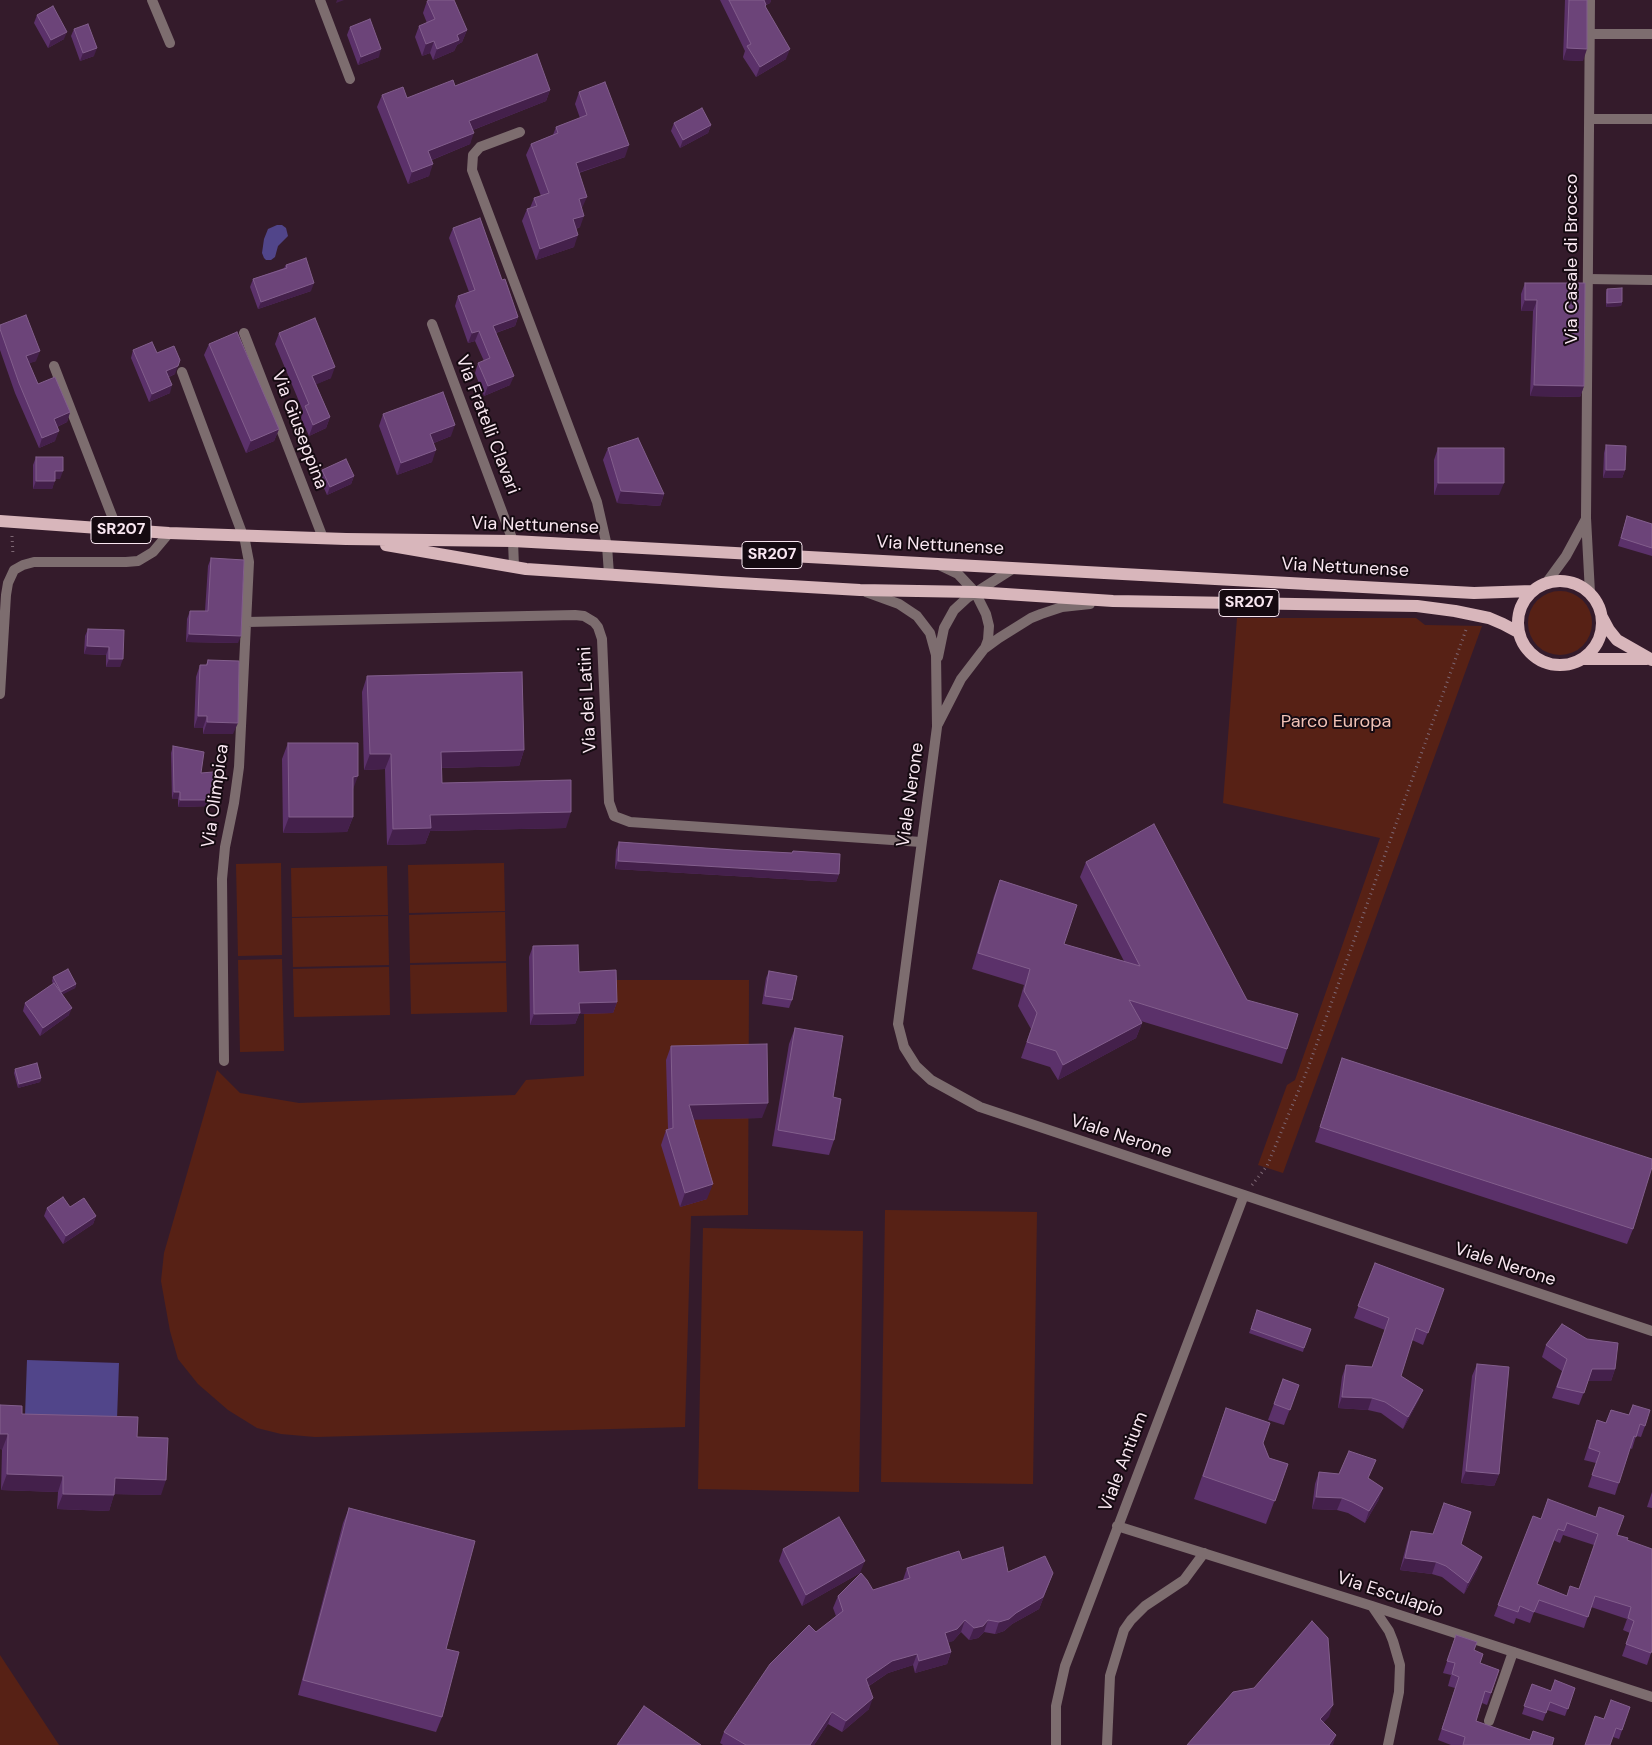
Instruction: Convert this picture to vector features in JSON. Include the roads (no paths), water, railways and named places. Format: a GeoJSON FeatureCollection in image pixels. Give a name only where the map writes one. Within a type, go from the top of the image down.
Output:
{"type":"FeatureCollection","features":[{"type":"Feature","properties":{"kind":"main road","name":"Via Nettunense"},"geometry":{"type":"LineString","coordinates":[[6,521],[169,533],[242,536],[513,541],[1474,593],[1532,590]]}},
{"type":"Feature","properties":{"kind":"main road","name":"Via Nettunense"},"geometry":{"type":"LineString","coordinates":[[346,539],[514,567],[860,590],[975,592],[1113,601],[1399,605],[1471,614],[1503,624],[1518,632]]}},
{"type":"Feature","properties":{"kind":"main road","name":"Via Nettunense"},"geometry":{"type":"LineString","coordinates":[[1518,632],[1519,610],[1524,599],[1532,590],[1547,582],[1558,580],[1570,581],[1590,593]]}},
{"type":"Feature","properties":{"kind":"main road"},"geometry":{"type":"LineString","coordinates":[[1590,593],[1598,604],[1609,630],[1617,640],[1651,659]]}},
{"type":"Feature","properties":{"kind":"main road"},"geometry":{"type":"LineString","coordinates":[[1518,632],[1523,644],[1532,655],[1543,662],[1556,665],[1569,664],[1582,659],[1598,641],[1602,629],[1602,616]]}},
{"type":"Feature","properties":{"kind":"main road"},"geometry":{"type":"LineString","coordinates":[[1582,659],[1651,659]]}},
{"type":"Feature","properties":{"kind":"street"},"geometry":{"type":"LineString","coordinates":[[152,0],[170,44]]}},
{"type":"Feature","properties":{"kind":"street"},"geometry":{"type":"LineString","coordinates":[[320,0],[350,79]]}},
{"type":"Feature","properties":{"kind":"street","name":"Via Casale di Brocco"},"geometry":{"type":"LineString","coordinates":[[1590,0],[1586,518],[1590,593]]}},
{"type":"Feature","properties":{"kind":"street"},"geometry":{"type":"LineString","coordinates":[[1590,34],[1652,34]]}},
{"type":"Feature","properties":{"kind":"street"},"geometry":{"type":"LineString","coordinates":[[1590,119],[1652,119]]}},
{"type":"Feature","properties":{"kind":"street"},"geometry":{"type":"LineString","coordinates":[[520,132],[484,145],[476,151],[472,160],[472,170],[597,502],[607,546],[609,574]]}},
{"type":"Feature","properties":{"kind":"street"},"geometry":{"type":"LineString","coordinates":[[1588,280],[1652,280]]}},
{"type":"Feature","properties":{"kind":"street","name":"Via Fratelli Clavari"},"geometry":{"type":"LineString","coordinates":[[432,324],[513,541],[514,567]]}},
{"type":"Feature","properties":{"kind":"street","name":"Via Giuseppina"},"geometry":{"type":"LineString","coordinates":[[244,333],[323,538]]}},
{"type":"Feature","properties":{"kind":"street"},"geometry":{"type":"LineString","coordinates":[[54,366],[117,529]]}},
{"type":"Feature","properties":{"kind":"street","name":"Via Olimpica"},"geometry":{"type":"LineString","coordinates":[[182,372],[242,536],[249,562],[239,767],[225,847],[222,879],[224,1061]]}},
{"type":"Feature","properties":{"kind":"street","name":"Via Casale di Brocco"},"geometry":{"type":"LineString","coordinates":[[1547,582],[1566,556],[1586,518]]}},
{"type":"Feature","properties":{"kind":"street"},"geometry":{"type":"LineString","coordinates":[[0,694],[6,595],[8,583],[14,570],[22,565],[34,562],[138,561],[149,555],[169,533]]}},
{"type":"Feature","properties":{"kind":"street","name":"Viale Nerone"},"geometry":{"type":"LineString","coordinates":[[937,564],[958,574],[975,592],[986,614],[989,626],[988,640],[984,649],[962,679],[937,727]]}},
{"type":"Feature","properties":{"kind":"street","name":"Viale Nerone"},"geometry":{"type":"LineString","coordinates":[[937,667],[944,628],[949,616],[960,603],[1014,568]]}},
{"type":"Feature","properties":{"kind":"street","name":"Viale Nerone"},"geometry":{"type":"LineString","coordinates":[[860,590],[899,604],[917,616],[930,633],[936,655],[937,727],[898,1024],[904,1048],[916,1066],[931,1080],[980,1107],[1652,1331]]}},
{"type":"Feature","properties":{"kind":"street","name":"Viale Nerone"},"geometry":{"type":"LineString","coordinates":[[984,649],[1031,618],[1041,614],[1074,605],[1113,601]]}},
{"type":"Feature","properties":{"kind":"street","name":"Via dei Latini"},"geometry":{"type":"LineString","coordinates":[[247,622],[584,616],[598,627],[602,639],[610,808],[618,819],[630,822],[922,842]]}},
{"type":"Feature","properties":{"kind":"street","name":"Viale Antium"},"geometry":{"type":"LineString","coordinates":[[1056,1745],[1056,1706],[1063,1672],[1244,1195]]}},
{"type":"Feature","properties":{"kind":"street","name":"Via Esculapio"},"geometry":{"type":"LineString","coordinates":[[1117,1526],[1652,1697]]}},
{"type":"Feature","properties":{"kind":"street"},"geometry":{"type":"LineString","coordinates":[[1106,1745],[1110,1676],[1124,1630],[1145,1606],[1184,1580],[1204,1553]]}},
{"type":"Feature","properties":{"kind":"street"},"geometry":{"type":"LineString","coordinates":[[1372,1606],[1394,1641],[1400,1665],[1399,1692],[1388,1745]]}},
{"type":"Feature","properties":{"kind":"street"},"geometry":{"type":"LineString","coordinates":[[1489,1721],[1513,1652]]}},
{"type":"Feature","properties":{"kind":"park label","name":"Parco Europa"},"geometry":{"type":"Point","coordinates":[1336,722]}}]}
